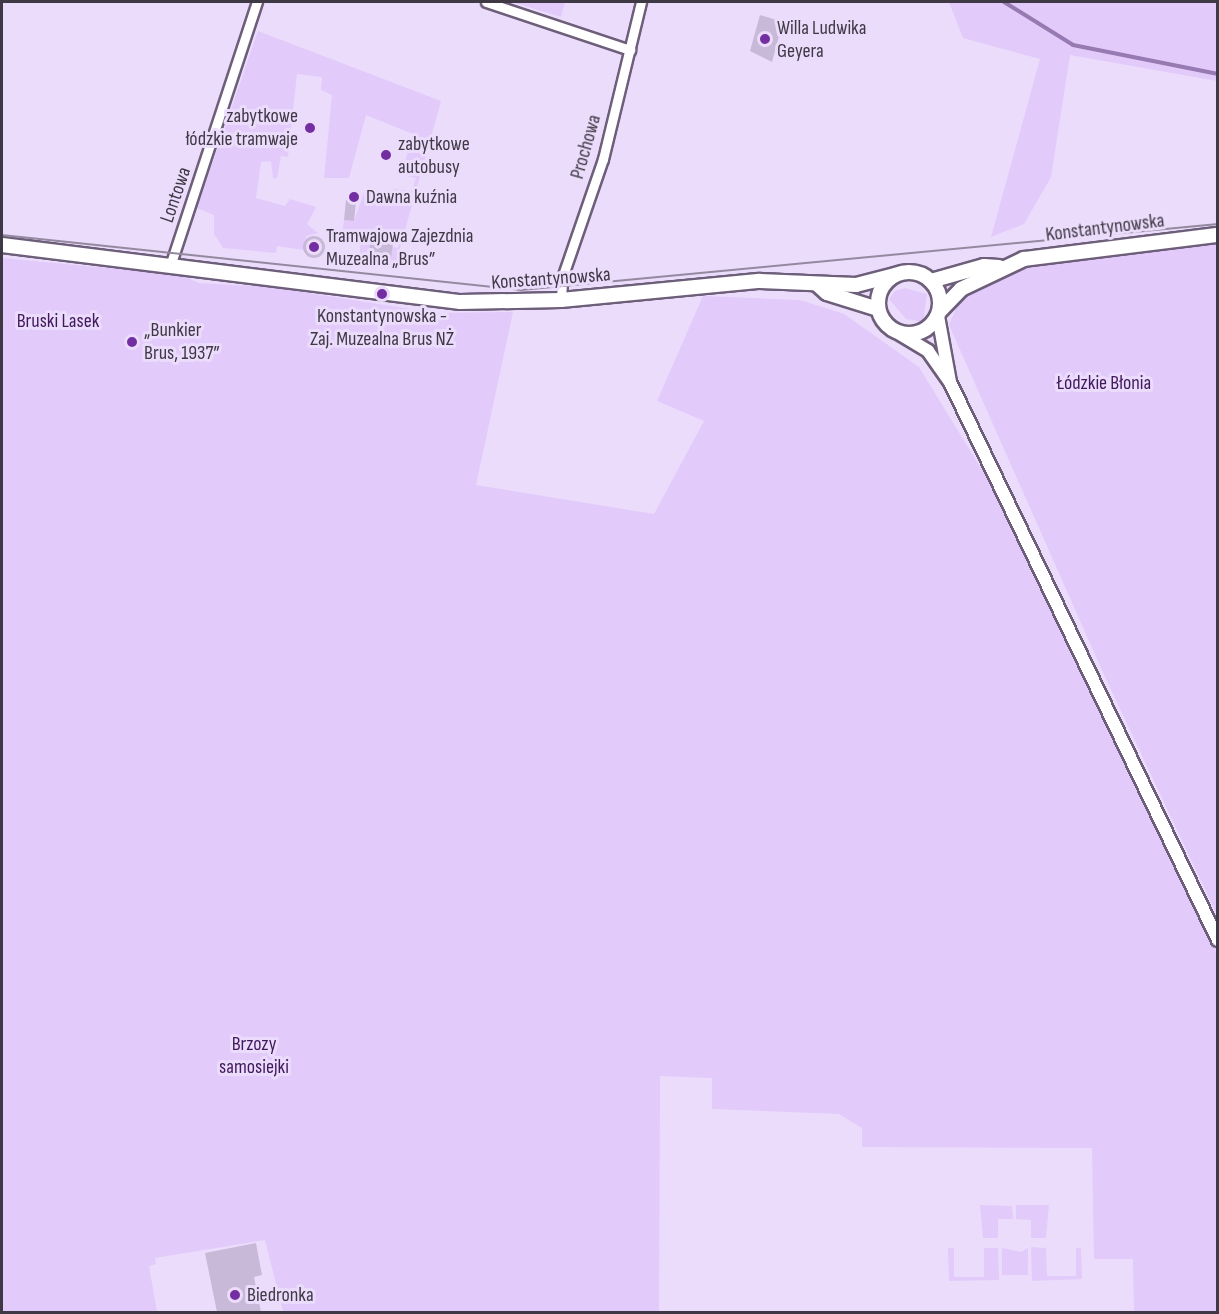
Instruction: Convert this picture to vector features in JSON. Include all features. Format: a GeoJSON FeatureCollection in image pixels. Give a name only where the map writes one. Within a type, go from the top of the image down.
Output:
{"type":"FeatureCollection","features":[{"type":"Feature","properties":{"kind":"main road","name":"Konstantynowska"},"geometry":{"type":"LineString","coordinates":[[939,313],[955,293],[999,267],[1059,252],[1218,236]]}},
{"type":"Feature","properties":{"kind":"main road","name":"Konstantynowska"},"geometry":{"type":"LineString","coordinates":[[2,245],[171,264],[437,301],[561,300],[741,282],[866,284],[896,275]]}},
{"type":"Feature","properties":{"kind":"main road","name":"Konstantynowska"},"geometry":{"type":"LineString","coordinates":[[931,281],[984,266],[999,267]]}},
{"type":"Feature","properties":{"kind":"main road"},"geometry":{"type":"LineString","coordinates":[[917,273],[931,281],[939,295],[939,313],[924,331],[900,334],[888,327],[878,309],[880,290],[896,275],[917,273]]}},
{"type":"Feature","properties":{"kind":"main road","name":"Konstantynowska"},"geometry":{"type":"LineString","coordinates":[[818,285],[827,293],[878,309]]}},
{"type":"Feature","properties":{"kind":"street","name":"Lontowa"},"geometry":{"type":"LineString","coordinates":[[171,264],[257,2]]}},
{"type":"Feature","properties":{"kind":"street"},"geometry":{"type":"LineString","coordinates":[[486,2],[630,51]]}},
{"type":"Feature","properties":{"kind":"street","name":"Prochowa"},"geometry":{"type":"LineString","coordinates":[[561,300],[562,278],[603,159],[641,2]]}},
{"type":"Feature","properties":{"kind":"street"},"geometry":{"type":"LineString","coordinates":[[939,313],[950,382]]}},
{"type":"Feature","properties":{"kind":"street"},"geometry":{"type":"LineString","coordinates":[[900,334],[928,351],[950,382],[1218,940]]}},
{"type":"Feature","properties":{"kind":"green space"},"geometry":{"type":"Polygon","coordinates":[[[512,2],[565,2],[561,17],[512,2]]]}},
{"type":"Feature","properties":{"kind":"green space"},"geometry":{"type":"Polygon","coordinates":[[[949,2],[1217,2],[1217,81],[1070,55],[1051,177],[1024,224],[991,237],[1040,59],[963,38],[949,2]]]}},
{"type":"Feature","properties":{"kind":"green space"},"geometry":{"type":"Polygon","coordinates":[[[258,31],[441,101],[395,266],[390,266],[392,247],[398,248],[399,242],[393,236],[371,235],[369,253],[374,254],[374,262],[359,261],[361,237],[342,235],[344,220],[354,221],[364,193],[384,195],[383,203],[403,206],[404,200],[393,199],[394,189],[412,191],[416,178],[407,176],[404,165],[413,134],[366,115],[349,178],[324,178],[332,95],[321,90],[322,77],[297,74],[288,157],[281,156],[277,178],[273,178],[271,161],[261,162],[256,198],[285,206],[290,199],[316,207],[307,224],[318,233],[306,236],[304,250],[277,246],[276,253],[223,248],[214,234],[214,215],[197,208],[258,31]]]}},
{"type":"Feature","properties":{"kind":"green space","name":"Łódzkie Błonia"},"geometry":{"type":"Polygon","coordinates":[[[1217,243],[1217,915],[1105,677],[949,325],[961,297],[974,287],[1037,265],[1217,243]]]}},
{"type":"Feature","properties":{"kind":"green space"},"geometry":{"type":"Polygon","coordinates":[[[2,258],[181,275],[199,283],[270,287],[436,313],[513,312],[476,485],[654,514],[704,421],[657,401],[703,296],[800,300],[844,314],[919,367],[1004,506],[1217,954],[1217,1312],[1134,1312],[1133,1259],[1094,1259],[1092,1148],[862,1147],[862,1128],[839,1114],[712,1109],[712,1078],[660,1076],[659,1312],[283,1312],[265,1240],[155,1258],[156,1264],[149,1266],[157,1312],[2,1312],[2,258]]]}},
{"type":"Feature","properties":{"kind":"green space"},"geometry":{"type":"Polygon","coordinates":[[[905,288],[927,294],[923,322],[906,319],[889,299],[895,291],[905,288]]]}},
{"type":"Feature","properties":{"kind":"green space"},"geometry":{"type":"Polygon","coordinates":[[[980,1205],[1012,1206],[1013,1219],[998,1219],[998,1238],[983,1238],[980,1205]]]}},
{"type":"Feature","properties":{"kind":"green space"},"geometry":{"type":"Polygon","coordinates":[[[1016,1205],[1049,1205],[1046,1238],[1031,1238],[1031,1220],[1016,1219],[1016,1205]]]}},
{"type":"Feature","properties":{"kind":"green space"},"geometry":{"type":"Polygon","coordinates":[[[1031,1247],[1046,1248],[1047,1276],[1076,1276],[1076,1248],[1081,1248],[1082,1279],[1032,1281],[1031,1247]]]}},
{"type":"Feature","properties":{"kind":"green space"},"geometry":{"type":"Polygon","coordinates":[[[948,1248],[954,1248],[954,1277],[984,1277],[984,1248],[998,1248],[999,1280],[949,1281],[948,1248]]]}},
{"type":"Feature","properties":{"kind":"green space"},"geometry":{"type":"Polygon","coordinates":[[[1002,1248],[1021,1252],[1028,1248],[1028,1275],[1002,1275],[1002,1248]]]}},
{"type":"Feature","properties":{"kind":"building","name":"Willa Ludwika Geyera"},"geometry":{"type":"Polygon","coordinates":[[[760,15],[783,22],[772,62],[750,51],[760,15]]]}},
{"type":"Feature","properties":{"kind":"building"},"geometry":{"type":"Polygon","coordinates":[[[346,200],[356,201],[354,221],[344,220],[346,200]]]}},
{"type":"Feature","properties":{"kind":"building"},"geometry":{"type":"Polygon","coordinates":[[[371,235],[394,236],[390,266],[374,264],[375,254],[369,253],[371,235]]]}},
{"type":"Feature","properties":{"kind":"building","name":"Tramwajowa Zajezdnia Muzealna „Brus”"},"geometry":{"type":"Polygon","coordinates":[[[314,236],[322,239],[325,247],[322,255],[314,258],[306,255],[303,247],[306,239],[314,236]]]}},
{"type":"Feature","properties":{"kind":"building","name":"Biedronka"},"geometry":{"type":"Polygon","coordinates":[[[256,1243],[262,1275],[254,1277],[261,1312],[217,1312],[205,1253],[256,1243]]]}},
{"type":"Feature","properties":{"kind":"waterway"},"geometry":{"type":"LineString","coordinates":[[1004,2],[1073,45],[1218,74]]}},
{"type":"Feature","properties":{"kind":"tram line"},"geometry":{"type":"LineString","coordinates":[[2,235],[521,290],[1218,224]]}},
{"type":"Feature","properties":{"kind":"place","name":"Willa Ludwika Geyera"},"geometry":{"type":"Point","coordinates":[765,39]}},
{"type":"Feature","properties":{"kind":"place","name":"zabytkowe łódzkie tramwaje"},"geometry":{"type":"Point","coordinates":[310,128]}},
{"type":"Feature","properties":{"kind":"place","name":"zabytkowe autobusy"},"geometry":{"type":"Point","coordinates":[386,155]}},
{"type":"Feature","properties":{"kind":"place","name":"Dawna kuźnia"},"geometry":{"type":"Point","coordinates":[354,197]}},
{"type":"Feature","properties":{"kind":"place","name":"Tramwajowa Zajezdnia Muzealna „Brus”"},"geometry":{"type":"Point","coordinates":[314,247]}},
{"type":"Feature","properties":{"kind":"place","name":"Konstantynowska - Zaj. Muzealna Brus NŻ"},"geometry":{"type":"Point","coordinates":[382,294]}},
{"type":"Feature","properties":{"kind":"place","name":"„Bunkier Brus, 1937”"},"geometry":{"type":"Point","coordinates":[132,342]}},
{"type":"Feature","properties":{"kind":"place","name":"Biedronka"},"geometry":{"type":"Point","coordinates":[235,1295]}},
{"type":"Feature","properties":{"kind":"park label","name":"Bruski Lasek"},"geometry":{"type":"Point","coordinates":[58,321]}},
{"type":"Feature","properties":{"kind":"park label","name":"Brzozy samosiejki"},"geometry":{"type":"Point","coordinates":[254,1056]}}]}
